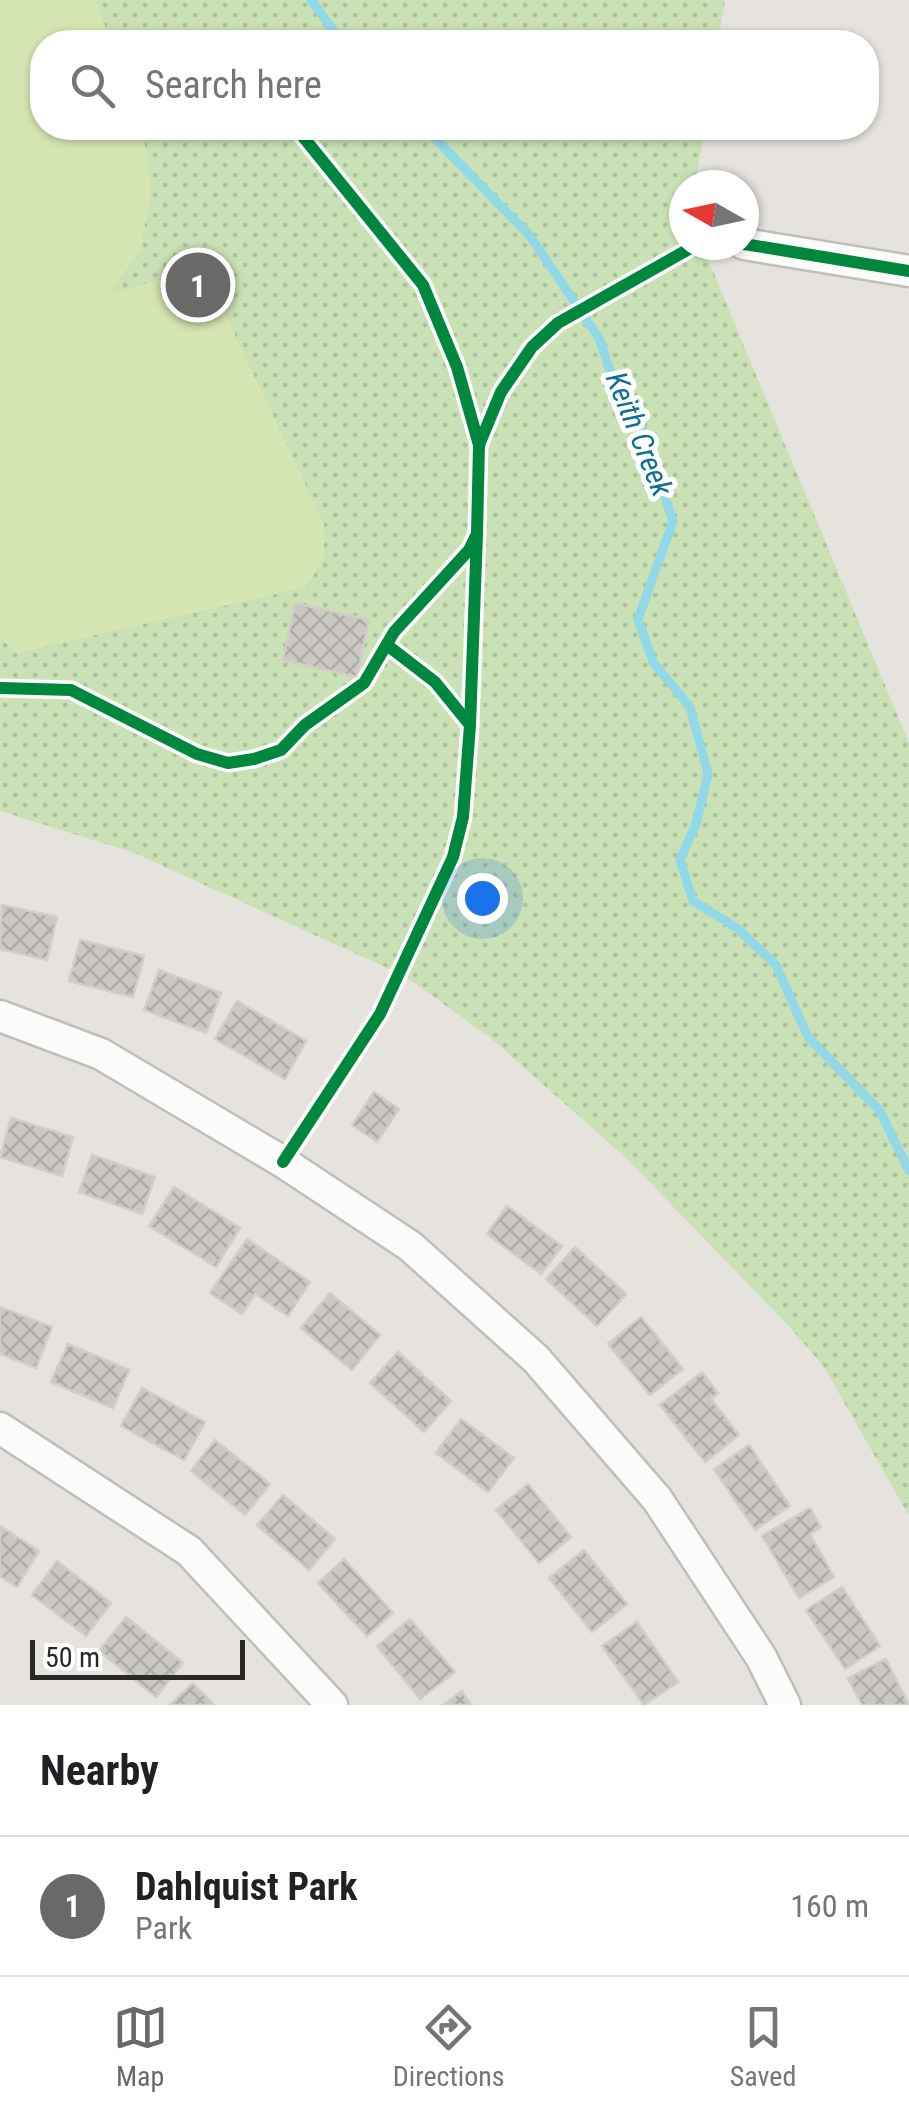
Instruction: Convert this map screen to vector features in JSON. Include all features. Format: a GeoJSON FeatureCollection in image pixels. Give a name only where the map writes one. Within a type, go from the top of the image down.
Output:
{"type":"FeatureCollection","features":[{"type":"Feature","properties":{"kind":"street"},"geometry":{"type":"LineString","coordinates":[[759,246],[909,271]]}},
{"type":"Feature","properties":{"kind":"street"},"geometry":{"type":"LineString","coordinates":[[0,1016],[100,1054],[283,1162],[410,1246],[536,1359],[657,1499],[760,1656],[785,1705]]}},
{"type":"Feature","properties":{"kind":"street"},"geometry":{"type":"LineString","coordinates":[[0,1428],[188,1551],[332,1705]]}},
{"type":"Feature","properties":{"kind":"green space"},"geometry":{"type":"Polygon","coordinates":[[[0,0],[725,0],[720,30],[30,30],[30,140],[703,140],[698,170],[669,170],[669,260],[708,260],[909,743],[909,1516],[824,1367],[788,1325],[626,1158],[492,1039],[405,976],[132,852],[0,811],[0,0]]]}},
{"type":"Feature","properties":{"kind":"green space"},"geometry":{"type":"Polygon","coordinates":[[[0,0],[95,0],[106,30],[30,30],[30,140],[144,140],[151,193],[140,252],[108,293],[165,279],[212,286],[324,524],[324,559],[306,587],[17,653],[0,637],[0,0]]]}},
{"type":"Feature","properties":{"kind":"building"},"geometry":{"type":"Polygon","coordinates":[[[295,603],[369,620],[357,677],[283,660],[295,603]]]}},
{"type":"Feature","properties":{"kind":"building"},"geometry":{"type":"Polygon","coordinates":[[[2,905],[57,917],[47,960],[0,949],[2,905]]]}},
{"type":"Feature","properties":{"kind":"building"},"geometry":{"type":"Polygon","coordinates":[[[80,940],[144,956],[133,997],[69,981],[80,940]]]}},
{"type":"Feature","properties":{"kind":"building"},"geometry":{"type":"Polygon","coordinates":[[[159,970],[221,993],[206,1033],[144,1010],[159,970]]]}},
{"type":"Feature","properties":{"kind":"building"},"geometry":{"type":"Polygon","coordinates":[[[237,1001],[306,1041],[285,1079],[215,1039],[237,1001]]]}},
{"type":"Feature","properties":{"kind":"building"},"geometry":{"type":"Polygon","coordinates":[[[374,1092],[399,1109],[377,1142],[352,1125],[374,1092]]]}},
{"type":"Feature","properties":{"kind":"building"},"geometry":{"type":"Polygon","coordinates":[[[11,1118],[73,1137],[62,1176],[0,1157],[11,1118]]]}},
{"type":"Feature","properties":{"kind":"building"},"geometry":{"type":"Polygon","coordinates":[[[92,1155],[155,1177],[142,1214],[79,1192],[92,1155]]]}},
{"type":"Feature","properties":{"kind":"building"},"geometry":{"type":"Polygon","coordinates":[[[174,1187],[240,1228],[216,1267],[149,1226],[174,1187]]]}},
{"type":"Feature","properties":{"kind":"building"},"geometry":{"type":"Polygon","coordinates":[[[507,1206],[562,1246],[541,1274],[487,1234],[507,1206]]]}},
{"type":"Feature","properties":{"kind":"building"},"geometry":{"type":"Polygon","coordinates":[[[247,1239],[310,1282],[288,1316],[255,1294],[242,1314],[210,1293],[247,1239]]]}},
{"type":"Feature","properties":{"kind":"building"},"geometry":{"type":"Polygon","coordinates":[[[575,1247],[626,1294],[597,1326],[546,1279],[575,1247]]]}},
{"type":"Feature","properties":{"kind":"building"},"geometry":{"type":"Polygon","coordinates":[[[330,1293],[380,1335],[352,1370],[301,1328],[330,1293]]]}},
{"type":"Feature","properties":{"kind":"building"},"geometry":{"type":"Polygon","coordinates":[[[0,1307],[52,1327],[36,1368],[0,1354],[0,1307]]]}},
{"type":"Feature","properties":{"kind":"building"},"geometry":{"type":"Polygon","coordinates":[[[641,1317],[683,1369],[650,1395],[608,1344],[641,1317]]]}},
{"type":"Feature","properties":{"kind":"building"},"geometry":{"type":"Polygon","coordinates":[[[68,1344],[129,1370],[113,1408],[51,1382],[68,1344]]]}},
{"type":"Feature","properties":{"kind":"building"},"geometry":{"type":"Polygon","coordinates":[[[398,1352],[451,1401],[424,1432],[370,1383],[398,1352]]]}},
{"type":"Feature","properties":{"kind":"building"},"geometry":{"type":"Polygon","coordinates":[[[702,1372],[718,1393],[711,1399],[739,1435],[705,1462],[660,1405],[702,1372]]]}},
{"type":"Feature","properties":{"kind":"building"},"geometry":{"type":"Polygon","coordinates":[[[142,1388],[205,1422],[184,1460],[121,1426],[142,1388]]]}},
{"type":"Feature","properties":{"kind":"building"},"geometry":{"type":"Polygon","coordinates":[[[461,1419],[514,1458],[488,1492],[436,1453],[461,1419]]]}},
{"type":"Feature","properties":{"kind":"building"},"geometry":{"type":"Polygon","coordinates":[[[215,1440],[270,1484],[245,1515],[191,1471],[215,1440]]]}},
{"type":"Feature","properties":{"kind":"building"},"geometry":{"type":"Polygon","coordinates":[[[749,1445],[790,1506],[755,1530],[714,1469],[749,1445]]]}},
{"type":"Feature","properties":{"kind":"building"},"geometry":{"type":"Polygon","coordinates":[[[528,1484],[571,1537],[539,1563],[496,1510],[528,1484]]]}},
{"type":"Feature","properties":{"kind":"building"},"geometry":{"type":"Polygon","coordinates":[[[283,1495],[335,1539],[309,1570],[257,1525],[283,1495]]]}},
{"type":"Feature","properties":{"kind":"building"},"geometry":{"type":"Polygon","coordinates":[[[810,1508],[821,1527],[810,1534],[834,1577],[799,1598],[762,1536],[810,1508]]]}},
{"type":"Feature","properties":{"kind":"building"},"geometry":{"type":"Polygon","coordinates":[[[0,1526],[39,1551],[17,1587],[0,1576],[0,1526]]]}},
{"type":"Feature","properties":{"kind":"building"},"geometry":{"type":"Polygon","coordinates":[[[584,1550],[627,1604],[592,1632],[549,1578],[584,1550]]]}},
{"type":"Feature","properties":{"kind":"building"},"geometry":{"type":"Polygon","coordinates":[[[344,1559],[393,1613],[367,1636],[318,1583],[344,1559]]]}},
{"type":"Feature","properties":{"kind":"building"},"geometry":{"type":"Polygon","coordinates":[[[57,1561],[111,1603],[86,1636],[32,1595],[57,1561]]]}},
{"type":"Feature","properties":{"kind":"building"},"geometry":{"type":"Polygon","coordinates":[[[842,1587],[880,1646],[845,1669],[806,1610],[842,1587]]]}},
{"type":"Feature","properties":{"kind":"building"},"geometry":{"type":"Polygon","coordinates":[[[126,1617],[183,1663],[156,1697],[99,1651],[126,1617]]]}},
{"type":"Feature","properties":{"kind":"building"},"geometry":{"type":"Polygon","coordinates":[[[410,1619],[455,1672],[420,1699],[377,1646],[410,1619]]]}},
{"type":"Feature","properties":{"kind":"building"},"geometry":{"type":"Polygon","coordinates":[[[637,1622],[678,1682],[644,1705],[602,1646],[637,1622]]]}},
{"type":"Feature","properties":{"kind":"building"},"geometry":{"type":"Polygon","coordinates":[[[886,1659],[909,1705],[862,1705],[848,1678],[886,1659]]]}},
{"type":"Feature","properties":{"kind":"building"},"geometry":{"type":"Polygon","coordinates":[[[193,1683],[214,1705],[170,1705],[193,1683]]]}},
{"type":"Feature","properties":{"kind":"building"},"geometry":{"type":"Polygon","coordinates":[[[462,1691],[471,1705],[443,1705],[462,1691]]]}},
{"type":"Feature","properties":{"kind":"waterway","name":"Keith Creek"},"geometry":{"type":"LineString","coordinates":[[311,0],[333,30]]}},
{"type":"Feature","properties":{"kind":"waterway","name":"Keith Creek"},"geometry":{"type":"LineString","coordinates":[[437,140],[530,236],[599,338],[609,368],[637,415],[673,521],[638,619],[653,662],[690,707],[708,774],[696,824],[680,860],[693,901],[737,928],[776,965],[808,1037],[880,1111],[909,1171]]}},
{"type":"Feature","properties":{"kind":"cycle path"},"geometry":{"type":"LineString","coordinates":[[0,688],[71,690],[197,754],[228,763],[254,759],[281,750],[305,725],[364,683],[394,632],[469,550],[477,534],[479,445],[457,367],[423,285],[306,140]]}},
{"type":"Feature","properties":{"kind":"cycle path"},"geometry":{"type":"LineString","coordinates":[[759,246],[909,271]]}},
{"type":"Feature","properties":{"kind":"cycle path"},"geometry":{"type":"LineString","coordinates":[[479,445],[501,392],[532,347],[558,323],[669,260]]}},
{"type":"Feature","properties":{"kind":"cycle path"},"geometry":{"type":"LineString","coordinates":[[470,725],[477,534]]}},
{"type":"Feature","properties":{"kind":"cycle path"},"geometry":{"type":"LineString","coordinates":[[283,1162],[380,1014],[453,857],[463,817],[470,725],[435,682],[387,645]]}},
{"type":"Feature","properties":{"kind":"place","name":"Dahlquist Park"},"geometry":{"type":"Point","coordinates":[198,285]}}]}
